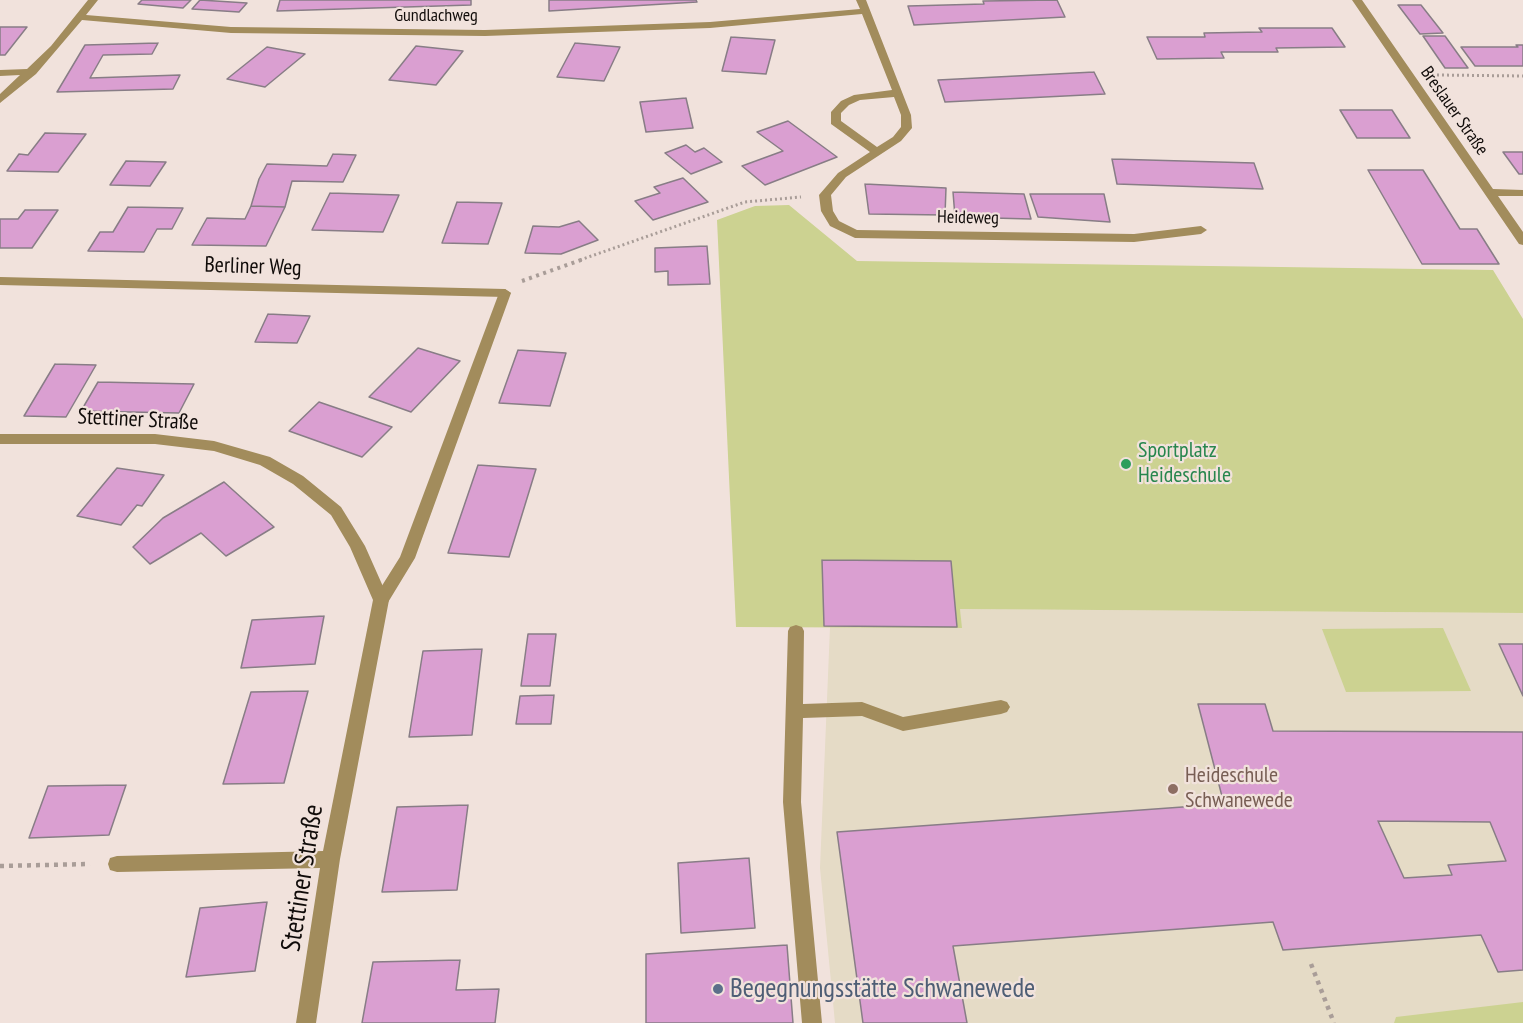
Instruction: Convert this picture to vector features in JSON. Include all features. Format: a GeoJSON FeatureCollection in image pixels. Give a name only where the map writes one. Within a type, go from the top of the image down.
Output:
{"type":"FeatureCollection","features":[{"type":"Feature","properties":{"kind":"street"},"geometry":{"type":"LineString","coordinates":[[0,100],[32,72],[93,0]]}},
{"type":"Feature","properties":{"kind":"street","name":"Breslauer Straße"},"geometry":{"type":"LineString","coordinates":[[1357,0],[1523,241]]}},
{"type":"Feature","properties":{"kind":"street"},"geometry":{"type":"LineString","coordinates":[[825,195],[842,175],[897,139],[907,128],[906,115],[863,5]]}},
{"type":"Feature","properties":{"kind":"street","name":"Gundlachweg"},"geometry":{"type":"LineString","coordinates":[[80,17],[231,30],[485,33],[710,24],[863,5]]}},
{"type":"Feature","properties":{"kind":"street"},"geometry":{"type":"LineString","coordinates":[[0,73],[32,72]]}},
{"type":"Feature","properties":{"kind":"street"},"geometry":{"type":"LineString","coordinates":[[877,152],[835,122],[836,112],[845,103],[858,97],[898,93]]}},
{"type":"Feature","properties":{"kind":"street"},"geometry":{"type":"LineString","coordinates":[[1491,192],[1523,193]]}},
{"type":"Feature","properties":{"kind":"street","name":"Heideweg"},"geometry":{"type":"LineString","coordinates":[[825,195],[827,211],[834,223],[855,234],[1134,238],[1201,230]]}},
{"type":"Feature","properties":{"kind":"street","name":"Berliner Weg"},"geometry":{"type":"LineString","coordinates":[[0,281],[505,292]]}},
{"type":"Feature","properties":{"kind":"street","name":"Stettiner Straße"},"geometry":{"type":"LineString","coordinates":[[306,1023],[331,859],[381,600],[407,558],[505,292]]}},
{"type":"Feature","properties":{"kind":"street","name":"Stettiner Straße"},"geometry":{"type":"LineString","coordinates":[[0,440],[155,439],[214,446],[265,461],[298,480],[336,511],[357,546],[381,600]]}},
{"type":"Feature","properties":{"kind":"street"},"geometry":{"type":"LineString","coordinates":[[796,631],[792,802],[812,1023]]}},
{"type":"Feature","properties":{"kind":"street"},"geometry":{"type":"LineString","coordinates":[[794,711],[862,709],[903,724],[1001,707]]}},
{"type":"Feature","properties":{"kind":"street"},"geometry":{"type":"LineString","coordinates":[[117,864],[331,859]]}},
{"type":"Feature","properties":{"kind":"path"},"geometry":{"type":"LineString","coordinates":[[1409,75],[1523,75]]}},
{"type":"Feature","properties":{"kind":"path"},"geometry":{"type":"LineString","coordinates":[[505,292],[521,281],[745,202],[825,195]]}},
{"type":"Feature","properties":{"kind":"path"},"geometry":{"type":"LineString","coordinates":[[0,866],[117,864]]}},
{"type":"Feature","properties":{"kind":"path"},"geometry":{"type":"LineString","coordinates":[[1311,964],[1334,1023]]}},
{"type":"Feature","properties":{"kind":"shaded area","name":"Heideschule Schwanewede"},"geometry":{"type":"Polygon","coordinates":[[[960,609],[1523,613],[1523,1023],[835,1023],[820,868],[830,627],[961,628],[960,609]]]}},
{"type":"Feature","properties":{"kind":"green space","name":"Sportplatz Heideschule"},"geometry":{"type":"Polygon","coordinates":[[[789,205],[857,261],[1493,270],[1523,319],[1523,613],[960,609],[962,628],[736,627],[717,220],[755,206],[789,205]]]}},
{"type":"Feature","properties":{"kind":"green space"},"geometry":{"type":"Polygon","coordinates":[[[1443,628],[1471,691],[1346,692],[1322,629],[1443,628]]]}},
{"type":"Feature","properties":{"kind":"green space"},"geometry":{"type":"Polygon","coordinates":[[[1523,1002],[1523,1023],[1394,1023],[1396,1017],[1523,1002]]]}},
{"type":"Feature","properties":{"kind":"building"},"geometry":{"type":"Polygon","coordinates":[[[142,0],[191,0],[183,8],[138,4],[142,0]]]}},
{"type":"Feature","properties":{"kind":"building"},"geometry":{"type":"Polygon","coordinates":[[[200,0],[247,3],[239,12],[192,9],[200,0]]]}},
{"type":"Feature","properties":{"kind":"building"},"geometry":{"type":"Polygon","coordinates":[[[280,0],[471,0],[471,5],[277,11],[280,0]]]}},
{"type":"Feature","properties":{"kind":"building"},"geometry":{"type":"Polygon","coordinates":[[[549,0],[696,0],[697,2],[549,11],[549,0]]]}},
{"type":"Feature","properties":{"kind":"building"},"geometry":{"type":"Polygon","coordinates":[[[1057,0],[1065,17],[914,25],[908,6],[984,4],[983,1],[1057,0]]]}},
{"type":"Feature","properties":{"kind":"building"},"geometry":{"type":"Polygon","coordinates":[[[1398,5],[1421,5],[1443,33],[1420,34],[1398,5]]]}},
{"type":"Feature","properties":{"kind":"building"},"geometry":{"type":"Polygon","coordinates":[[[0,27],[27,27],[5,55],[0,55],[0,27]]]}},
{"type":"Feature","properties":{"kind":"building"},"geometry":{"type":"Polygon","coordinates":[[[1259,28],[1332,28],[1345,47],[1276,48],[1278,52],[1221,52],[1224,58],[1157,59],[1147,37],[1205,37],[1204,33],[1262,32],[1259,28]]]}},
{"type":"Feature","properties":{"kind":"building"},"geometry":{"type":"Polygon","coordinates":[[[1423,36],[1445,36],[1468,68],[1445,68],[1423,36]]]}},
{"type":"Feature","properties":{"kind":"building"},"geometry":{"type":"Polygon","coordinates":[[[731,37],[775,40],[766,74],[722,71],[731,37]]]}},
{"type":"Feature","properties":{"kind":"building"},"geometry":{"type":"Polygon","coordinates":[[[158,43],[152,54],[103,55],[90,78],[180,75],[173,89],[57,92],[85,45],[158,43]]]}},
{"type":"Feature","properties":{"kind":"building"},"geometry":{"type":"Polygon","coordinates":[[[575,43],[620,47],[604,81],[557,77],[575,43]]]}},
{"type":"Feature","properties":{"kind":"building"},"geometry":{"type":"Polygon","coordinates":[[[1516,45],[1523,45],[1523,66],[1475,66],[1461,47],[1518,47],[1516,45]]]}},
{"type":"Feature","properties":{"kind":"building"},"geometry":{"type":"Polygon","coordinates":[[[416,46],[463,51],[436,85],[389,80],[416,46]]]}},
{"type":"Feature","properties":{"kind":"building"},"geometry":{"type":"Polygon","coordinates":[[[267,47],[305,54],[265,87],[227,79],[267,47]]]}},
{"type":"Feature","properties":{"kind":"building"},"geometry":{"type":"Polygon","coordinates":[[[1094,72],[1105,94],[945,102],[938,80],[1094,72]]]}},
{"type":"Feature","properties":{"kind":"building"},"geometry":{"type":"Polygon","coordinates":[[[686,98],[693,128],[646,132],[640,102],[686,98]]]}},
{"type":"Feature","properties":{"kind":"building"},"geometry":{"type":"Polygon","coordinates":[[[1340,110],[1392,110],[1410,138],[1357,138],[1340,110]]]}},
{"type":"Feature","properties":{"kind":"building"},"geometry":{"type":"Polygon","coordinates":[[[788,121],[837,157],[765,185],[742,166],[783,151],[757,132],[788,121]]]}},
{"type":"Feature","properties":{"kind":"building"},"geometry":{"type":"Polygon","coordinates":[[[45,133],[86,134],[58,172],[7,171],[19,154],[28,155],[45,133]]]}},
{"type":"Feature","properties":{"kind":"building"},"geometry":{"type":"Polygon","coordinates":[[[686,145],[695,152],[704,148],[722,162],[691,174],[665,153],[686,145]]]}},
{"type":"Feature","properties":{"kind":"building"},"geometry":{"type":"Polygon","coordinates":[[[1503,152],[1523,152],[1523,174],[1519,174],[1503,152]]]}},
{"type":"Feature","properties":{"kind":"building"},"geometry":{"type":"Polygon","coordinates":[[[333,154],[356,155],[343,182],[292,181],[285,207],[251,206],[259,179],[267,164],[327,166],[333,154]]]}},
{"type":"Feature","properties":{"kind":"building"},"geometry":{"type":"Polygon","coordinates":[[[1112,159],[1254,163],[1263,189],[1117,184],[1112,159]]]}},
{"type":"Feature","properties":{"kind":"building"},"geometry":{"type":"Polygon","coordinates":[[[126,161],[166,162],[150,186],[110,185],[126,161]]]}},
{"type":"Feature","properties":{"kind":"building"},"geometry":{"type":"Polygon","coordinates":[[[1368,170],[1423,170],[1460,229],[1477,229],[1499,264],[1422,264],[1368,170]]]}},
{"type":"Feature","properties":{"kind":"building"},"geometry":{"type":"Polygon","coordinates":[[[683,178],[708,202],[653,220],[635,201],[660,193],[654,187],[683,178]]]}},
{"type":"Feature","properties":{"kind":"building"},"geometry":{"type":"Polygon","coordinates":[[[865,184],[946,188],[945,215],[869,214],[865,184]]]}},
{"type":"Feature","properties":{"kind":"building"},"geometry":{"type":"Polygon","coordinates":[[[953,192],[1024,194],[1031,219],[955,217],[953,192]]]}},
{"type":"Feature","properties":{"kind":"building"},"geometry":{"type":"Polygon","coordinates":[[[330,193],[399,195],[383,232],[312,230],[330,193]]]}},
{"type":"Feature","properties":{"kind":"building"},"geometry":{"type":"Polygon","coordinates":[[[1030,194],[1104,194],[1110,222],[1038,217],[1030,194]]]}},
{"type":"Feature","properties":{"kind":"building"},"geometry":{"type":"Polygon","coordinates":[[[457,202],[502,203],[488,244],[442,243],[457,202]]]}},
{"type":"Feature","properties":{"kind":"building"},"geometry":{"type":"Polygon","coordinates":[[[251,206],[285,207],[266,246],[192,245],[207,218],[245,219],[251,206]]]}},
{"type":"Feature","properties":{"kind":"building"},"geometry":{"type":"Polygon","coordinates":[[[128,207],[183,208],[172,229],[157,229],[144,252],[88,251],[100,232],[113,232],[128,207]]]}},
{"type":"Feature","properties":{"kind":"building"},"geometry":{"type":"Polygon","coordinates":[[[25,210],[58,210],[32,248],[0,248],[0,219],[18,219],[25,210]]]}},
{"type":"Feature","properties":{"kind":"building"},"geometry":{"type":"Polygon","coordinates":[[[579,221],[598,240],[561,254],[525,253],[533,226],[559,227],[579,221]]]}},
{"type":"Feature","properties":{"kind":"building"},"geometry":{"type":"Polygon","coordinates":[[[707,246],[710,284],[668,285],[668,271],[655,272],[655,248],[707,246]]]}},
{"type":"Feature","properties":{"kind":"building"},"geometry":{"type":"Polygon","coordinates":[[[268,314],[310,316],[297,343],[255,342],[268,314]]]}},
{"type":"Feature","properties":{"kind":"building"},"geometry":{"type":"Polygon","coordinates":[[[418,348],[460,361],[411,412],[369,397],[418,348]]]}},
{"type":"Feature","properties":{"kind":"building"},"geometry":{"type":"Polygon","coordinates":[[[518,350],[566,353],[550,406],[499,403],[518,350]]]}},
{"type":"Feature","properties":{"kind":"building"},"geometry":{"type":"Polygon","coordinates":[[[55,364],[96,365],[66,417],[24,416],[55,364]]]}},
{"type":"Feature","properties":{"kind":"building"},"geometry":{"type":"Polygon","coordinates":[[[98,382],[194,384],[179,413],[81,411],[98,382]]]}},
{"type":"Feature","properties":{"kind":"building"},"geometry":{"type":"Polygon","coordinates":[[[319,402],[392,427],[362,457],[289,431],[319,402]]]}},
{"type":"Feature","properties":{"kind":"building"},"geometry":{"type":"Polygon","coordinates":[[[478,465],[536,469],[509,557],[448,553],[478,465]]]}},
{"type":"Feature","properties":{"kind":"building"},"geometry":{"type":"Polygon","coordinates":[[[117,468],[164,475],[142,506],[137,505],[121,525],[77,516],[117,468]]]}},
{"type":"Feature","properties":{"kind":"building"},"geometry":{"type":"Polygon","coordinates":[[[224,482],[274,527],[226,556],[201,533],[150,564],[133,547],[163,518],[224,482]]]}},
{"type":"Feature","properties":{"kind":"building"},"geometry":{"type":"Polygon","coordinates":[[[822,560],[951,561],[957,627],[824,626],[822,560]]]}},
{"type":"Feature","properties":{"kind":"building"},"geometry":{"type":"Polygon","coordinates":[[[324,616],[315,664],[241,668],[252,620],[324,616]]]}},
{"type":"Feature","properties":{"kind":"building"},"geometry":{"type":"Polygon","coordinates":[[[528,634],[556,634],[550,686],[521,686],[528,634]]]}},
{"type":"Feature","properties":{"kind":"building"},"geometry":{"type":"Polygon","coordinates":[[[1499,644],[1523,644],[1523,696],[1499,644]]]}},
{"type":"Feature","properties":{"kind":"building"},"geometry":{"type":"Polygon","coordinates":[[[482,649],[472,735],[409,737],[423,651],[482,649]]]}},
{"type":"Feature","properties":{"kind":"building"},"geometry":{"type":"Polygon","coordinates":[[[308,691],[284,783],[223,784],[251,692],[308,691]]]}},
{"type":"Feature","properties":{"kind":"building"},"geometry":{"type":"Polygon","coordinates":[[[554,695],[551,724],[516,724],[520,696],[554,695]]]}},
{"type":"Feature","properties":{"kind":"building"},"geometry":{"type":"Polygon","coordinates":[[[1198,704],[1265,704],[1273,731],[1523,732],[1523,970],[1498,972],[1481,935],[1283,950],[1273,922],[953,946],[967,1023],[863,1023],[837,832],[1224,804],[1198,704]],[[1378,821],[1404,878],[1452,875],[1448,865],[1506,861],[1490,822],[1378,821]]]}},
{"type":"Feature","properties":{"kind":"building"},"geometry":{"type":"Polygon","coordinates":[[[126,785],[109,835],[29,838],[48,786],[126,785]]]}},
{"type":"Feature","properties":{"kind":"building"},"geometry":{"type":"Polygon","coordinates":[[[468,805],[457,890],[382,892],[397,807],[468,805]]]}},
{"type":"Feature","properties":{"kind":"building"},"geometry":{"type":"Polygon","coordinates":[[[749,858],[755,928],[681,933],[678,863],[749,858]]]}},
{"type":"Feature","properties":{"kind":"building"},"geometry":{"type":"Polygon","coordinates":[[[267,902],[255,971],[186,977],[200,908],[267,902]]]}},
{"type":"Feature","properties":{"kind":"building","name":"Begegnungsstätte Schwanewede"},"geometry":{"type":"Polygon","coordinates":[[[787,945],[793,1023],[646,1023],[646,954],[787,945]]]}},
{"type":"Feature","properties":{"kind":"building"},"geometry":{"type":"Polygon","coordinates":[[[460,960],[456,990],[499,989],[495,1023],[362,1023],[373,962],[460,960]]]}},
{"type":"Feature","properties":{"kind":"place","name":"Sportplatz Heideschule"},"geometry":{"type":"Point","coordinates":[1126,464]}},
{"type":"Feature","properties":{"kind":"place","name":"Heideschule Schwanewede"},"geometry":{"type":"Point","coordinates":[1173,789]}},
{"type":"Feature","properties":{"kind":"place","name":"Begegnungsstätte Schwanewede"},"geometry":{"type":"Point","coordinates":[718,989]}}]}
